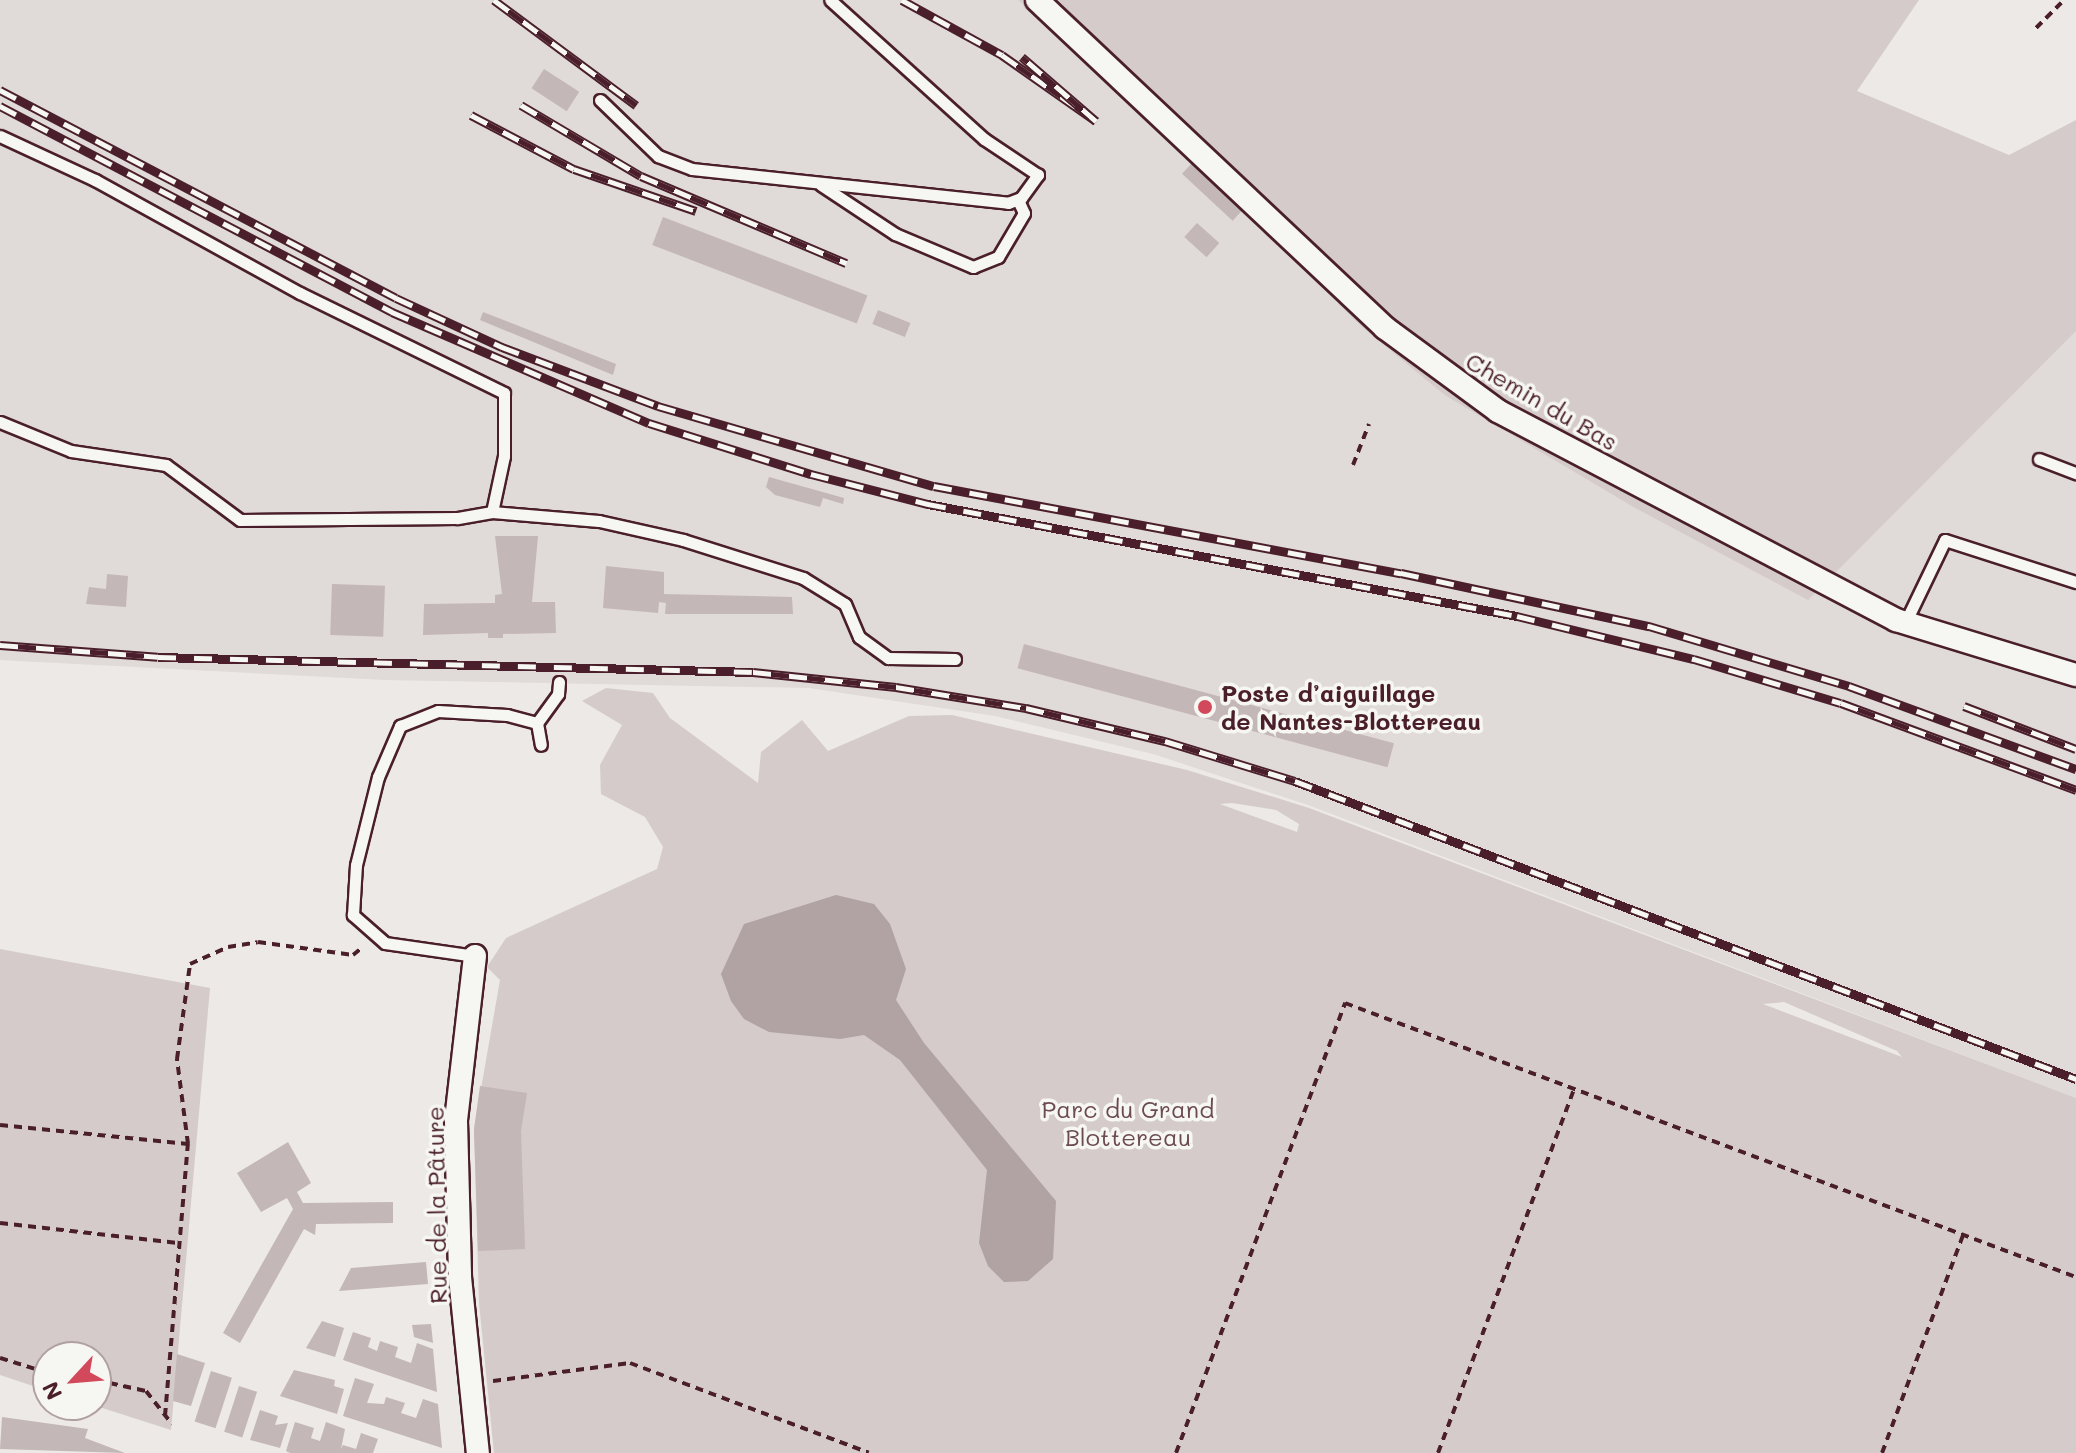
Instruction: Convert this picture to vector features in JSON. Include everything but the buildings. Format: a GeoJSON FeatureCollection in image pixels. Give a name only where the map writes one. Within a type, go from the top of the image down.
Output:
{"type":"FeatureCollection","features":[{"type":"Feature","properties":{"kind":"street","name":"Chemin du Bas"},"geometry":{"type":"LineString","coordinates":[[1037,0],[1385,328],[1439,372],[1498,411],[1905,623],[2076,675]]}},
{"type":"Feature","properties":{"kind":"street","name":"Rue de la Pâture"},"geometry":{"type":"LineString","coordinates":[[475,956],[456,1121],[460,1277],[478,1453]]}},
{"type":"Feature","properties":{"kind":"lane"},"geometry":{"type":"LineString","coordinates":[[830,0],[984,139],[1038,175],[1018,200]]}},
{"type":"Feature","properties":{"kind":"lane"},"geometry":{"type":"LineString","coordinates":[[600,100],[645,146],[677,165],[818,183],[1018,200]]}},
{"type":"Feature","properties":{"kind":"lane"},"geometry":{"type":"LineString","coordinates":[[0,136],[95,180],[300,293],[504,393],[504,456],[492,512]]}},
{"type":"Feature","properties":{"kind":"lane"},"geometry":{"type":"LineString","coordinates":[[818,183],[895,234],[973,267],[998,257],[1024,213],[1018,200]]}},
{"type":"Feature","properties":{"kind":"lane"},"geometry":{"type":"LineString","coordinates":[[0,422],[71,451],[166,465],[240,520],[457,518],[492,512],[599,521],[683,540],[803,578],[845,604],[859,637],[888,658],[955,659]]}},
{"type":"Feature","properties":{"kind":"lane"},"geometry":{"type":"LineString","coordinates":[[2039,459],[2076,473]]}},
{"type":"Feature","properties":{"kind":"lane"},"geometry":{"type":"LineString","coordinates":[[1905,623],[1945,540],[2076,582]]}},
{"type":"Feature","properties":{"kind":"lane"},"geometry":{"type":"LineString","coordinates":[[541,745],[537,723],[558,694],[559,682]]}},
{"type":"Feature","properties":{"kind":"lane"},"geometry":{"type":"LineString","coordinates":[[475,956],[374,938],[353,915],[356,865],[378,777],[400,726],[438,711],[507,715],[537,723]]}},
{"type":"Feature","properties":{"kind":"path"},"geometry":{"type":"LineString","coordinates":[[2036,28],[2064,0]]}},
{"type":"Feature","properties":{"kind":"path"},"geometry":{"type":"LineString","coordinates":[[1353,465],[1369,424]]}},
{"type":"Feature","properties":{"kind":"path"},"geometry":{"type":"LineString","coordinates":[[165,1416],[188,1144],[177,1059],[190,964],[228,947],[258,942],[353,955],[374,938]]}},
{"type":"Feature","properties":{"kind":"path"},"geometry":{"type":"LineString","coordinates":[[1176,1453],[1345,1003],[2076,1277]]}},
{"type":"Feature","properties":{"kind":"path"},"geometry":{"type":"LineString","coordinates":[[1438,1453],[1574,1089]]}},
{"type":"Feature","properties":{"kind":"path"},"geometry":{"type":"LineString","coordinates":[[0,1125],[188,1144]]}},
{"type":"Feature","properties":{"kind":"path"},"geometry":{"type":"LineString","coordinates":[[0,1223],[178,1243]]}},
{"type":"Feature","properties":{"kind":"path"},"geometry":{"type":"LineString","coordinates":[[1882,1453],[1963,1235]]}},
{"type":"Feature","properties":{"kind":"path"},"geometry":{"type":"LineString","coordinates":[[0,1358],[32,1368]]}},
{"type":"Feature","properties":{"kind":"path"},"geometry":{"type":"LineString","coordinates":[[471,1384],[630,1363],[869,1453]]}},
{"type":"Feature","properties":{"kind":"path"},"geometry":{"type":"LineString","coordinates":[[112,1384],[146,1391],[172,1424]]}},
{"type":"Feature","properties":{"kind":"shaded area"},"geometry":{"type":"Polygon","coordinates":[[[0,0],[1018,0],[1446,396],[1635,508],[1808,599],[2076,331],[2076,1098],[1308,805],[1153,754],[995,716],[809,688],[385,680],[0,660],[0,0]]]}},
{"type":"Feature","properties":{"kind":"shaded area"},"geometry":{"type":"Polygon","coordinates":[[[836,895],[874,904],[890,924],[906,969],[896,1000],[924,1043],[1056,1201],[1053,1259],[1028,1281],[1004,1282],[988,1266],[979,1243],[987,1170],[900,1060],[864,1035],[840,1039],[769,1032],[744,1019],[731,1001],[721,974],[744,924],[836,895]]]}},
{"type":"Feature","properties":{"kind":"green space"},"geometry":{"type":"Polygon","coordinates":[[[1018,0],[1919,0],[1857,91],[2009,155],[2076,120],[2076,331],[1808,600],[1635,508],[1446,396],[1361,326],[1183,150],[1018,0]]]}},
{"type":"Feature","properties":{"kind":"green space","name":"Parc du Grand Blottereau"},"geometry":{"type":"Polygon","coordinates":[[[606,688],[653,693],[670,718],[758,783],[761,752],[802,720],[828,751],[909,716],[952,715],[1187,770],[1309,808],[2076,1098],[2076,1453],[494,1453],[479,1303],[474,1129],[500,980],[487,967],[506,938],[657,869],[663,847],[645,817],[601,794],[600,765],[622,725],[582,701],[606,688]],[[1220,804],[1297,832],[1299,824],[1276,810],[1220,804]],[[1784,1002],[1763,1004],[1902,1057],[1897,1051],[1784,1002]]]}},
{"type":"Feature","properties":{"kind":"green space"},"geometry":{"type":"Polygon","coordinates":[[[0,949],[210,988],[171,1430],[112,1411],[112,1341],[32,1341],[32,1386],[0,1375],[0,949]]]}},
{"type":"Feature","properties":{"kind":"railway"},"geometry":{"type":"LineString","coordinates":[[494,0],[636,105]]}},
{"type":"Feature","properties":{"kind":"railway"},"geometry":{"type":"LineString","coordinates":[[902,0],[1002,55],[1096,121],[1022,57]]}},
{"type":"Feature","properties":{"kind":"railway"},"geometry":{"type":"LineString","coordinates":[[0,90],[396,298],[502,347],[658,406],[934,486],[1401,573],[1649,626],[1849,686],[2076,769]]}},
{"type":"Feature","properties":{"kind":"railway"},"geometry":{"type":"LineString","coordinates":[[521,105],[641,176],[846,263]]}},
{"type":"Feature","properties":{"kind":"railway"},"geometry":{"type":"LineString","coordinates":[[0,106],[392,312],[649,423],[811,474],[928,504],[1517,616],[1694,659],[1841,703],[2076,790]]}},
{"type":"Feature","properties":{"kind":"railway"},"geometry":{"type":"LineString","coordinates":[[471,115],[574,169],[696,211]]}},
{"type":"Feature","properties":{"kind":"railway"},"geometry":{"type":"LineString","coordinates":[[0,645],[158,657],[753,672],[896,687],[1026,708],[1165,741],[1295,781],[2076,1079]]}},
{"type":"Feature","properties":{"kind":"railway"},"geometry":{"type":"LineString","coordinates":[[1964,706],[2076,749]]}},
{"type":"Feature","properties":{"kind":"place","name":"Poste d’aiguillage de Nantes-Blottereau"},"geometry":{"type":"Point","coordinates":[1205,707]}}]}
